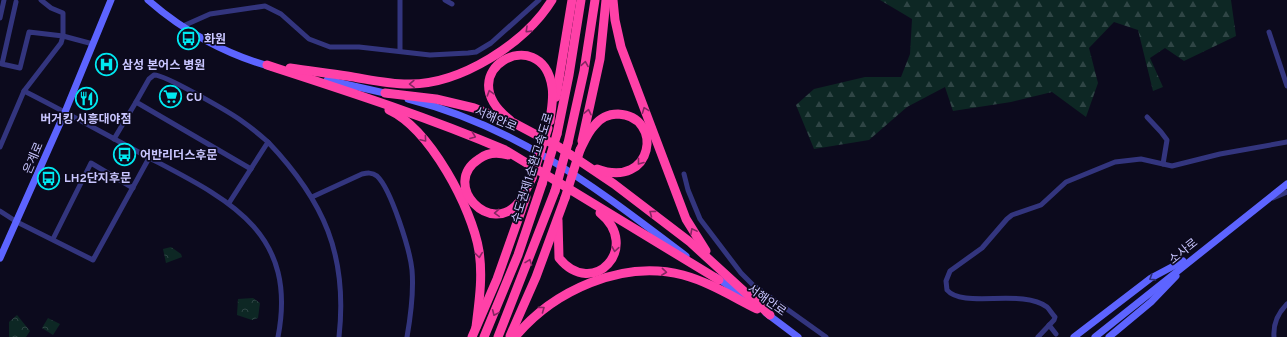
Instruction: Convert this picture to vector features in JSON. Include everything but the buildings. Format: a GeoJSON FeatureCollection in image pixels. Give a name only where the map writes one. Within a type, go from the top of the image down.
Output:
{"type":"FeatureCollection","features":[{"type":"Feature","properties":{"kind":"highway"},"geometry":{"type":"LineString","coordinates":[[267,65],[390,83],[408,84],[439,80],[465,71],[518,40],[536,22],[552,0]]}},
{"type":"Feature","properties":{"kind":"highway"},"geometry":{"type":"LineString","coordinates":[[472,337],[516,229],[549,125],[558,90],[572,0]]}},
{"type":"Feature","properties":{"kind":"highway","name":"수도권제1순환고속도로"},"geometry":{"type":"LineString","coordinates":[[484,337],[518,255],[557,134],[569,75],[581,0]]}},
{"type":"Feature","properties":{"kind":"highway"},"geometry":{"type":"LineString","coordinates":[[498,337],[555,191],[568,143],[584,71],[595,0]]}},
{"type":"Feature","properties":{"kind":"highway"},"geometry":{"type":"LineString","coordinates":[[510,337],[536,277],[558,220],[580,150],[600,59],[606,0]]}},
{"type":"Feature","properties":{"kind":"highway"},"geometry":{"type":"LineString","coordinates":[[613,0],[615,20],[622,47],[686,219],[705,251],[734,284]]}},
{"type":"Feature","properties":{"kind":"highway"},"geometry":{"type":"LineString","coordinates":[[514,123],[494,104],[488,88],[488,79],[490,72],[501,61],[516,55],[538,60],[549,75],[552,88],[549,125]]}},
{"type":"Feature","properties":{"kind":"highway"},"geometry":{"type":"LineString","coordinates":[[267,65],[357,94],[471,135],[506,150],[580,197],[719,280]]}},
{"type":"Feature","properties":{"kind":"highway"},"geometry":{"type":"LineString","coordinates":[[385,93],[436,99],[474,108],[514,123],[585,164],[690,242],[734,284],[770,315]]}},
{"type":"Feature","properties":{"kind":"highway"},"geometry":{"type":"LineString","coordinates":[[357,94],[393,112],[421,135],[435,153],[463,203],[474,228],[479,251],[481,286],[476,327]]}},
{"type":"Feature","properties":{"kind":"highway"},"geometry":{"type":"LineString","coordinates":[[580,150],[593,126],[602,118],[614,114],[627,114],[635,118],[645,132],[648,147],[643,160],[636,168],[624,172],[608,173],[585,164]]}},
{"type":"Feature","properties":{"kind":"highway"},"geometry":{"type":"LineString","coordinates":[[524,161],[496,153],[482,156],[470,167],[466,175],[466,190],[475,207],[490,213],[505,212],[518,203],[532,178]]}},
{"type":"Feature","properties":{"kind":"highway"},"geometry":{"type":"LineString","coordinates":[[558,220],[559,258],[569,269],[580,274],[590,274],[607,266],[613,259],[616,249],[614,231],[602,215],[580,197]]}},
{"type":"Feature","properties":{"kind":"highway"},"geometry":{"type":"LineString","coordinates":[[515,337],[537,313],[571,291],[596,281],[641,272],[663,272],[701,281],[770,315]]}},
{"type":"Feature","properties":{"kind":"street"},"geometry":{"type":"LineString","coordinates":[[0,18],[4,0]]}},
{"type":"Feature","properties":{"kind":"street"},"geometry":{"type":"LineString","coordinates":[[0,147],[24,91],[61,43],[63,36],[63,13],[51,8],[41,0]]}},
{"type":"Feature","properties":{"kind":"street","name":"은계로"},"geometry":{"type":"LineString","coordinates":[[0,258],[65,112],[111,0]]}},
{"type":"Feature","properties":{"kind":"street","name":"서해안로"},"geometry":{"type":"LineString","coordinates":[[148,0],[162,13],[211,44],[267,65],[385,93],[452,112],[515,139],[558,163],[597,189],[798,337]]}},
{"type":"Feature","properties":{"kind":"street"},"geometry":{"type":"LineString","coordinates":[[400,0],[400,51]]}},
{"type":"Feature","properties":{"kind":"street"},"geometry":{"type":"LineString","coordinates":[[445,0],[452,4]]}},
{"type":"Feature","properties":{"kind":"street"},"geometry":{"type":"LineString","coordinates":[[183,26],[210,14],[264,6],[281,14],[305,36],[318,43],[336,48],[359,47],[430,55],[476,52],[507,30],[539,0]]}},
{"type":"Feature","properties":{"kind":"street"},"geometry":{"type":"LineString","coordinates":[[16,2],[2,64],[20,68],[29,32],[63,36],[93,44]]}},
{"type":"Feature","properties":{"kind":"street"},"geometry":{"type":"LineString","coordinates":[[1269,32],[1287,86]]}},
{"type":"Feature","properties":{"kind":"street"},"geometry":{"type":"LineString","coordinates":[[114,139],[152,76],[160,76],[238,118],[268,142],[282,156],[312,197],[332,239],[339,263],[342,300],[339,337]]}},
{"type":"Feature","properties":{"kind":"street"},"geometry":{"type":"LineString","coordinates":[[24,91],[149,158],[229,203],[245,215],[255,228],[274,261],[281,292],[282,308],[278,337]]}},
{"type":"Feature","properties":{"kind":"street"},"geometry":{"type":"LineString","coordinates":[[136,102],[251,169]]}},
{"type":"Feature","properties":{"kind":"street"},"geometry":{"type":"LineString","coordinates":[[1147,116],[1167,140],[1163,164]]}},
{"type":"Feature","properties":{"kind":"street"},"geometry":{"type":"LineString","coordinates":[[229,203],[268,142]]}},
{"type":"Feature","properties":{"kind":"street"},"geometry":{"type":"LineString","coordinates":[[1038,337],[1050,325],[1055,317],[1046,307],[1031,301],[1007,298],[959,297],[947,290],[947,276],[954,268],[986,244],[1012,215],[1041,205],[1066,182],[1114,162],[1146,160],[1172,166],[1220,154],[1287,142]]}},
{"type":"Feature","properties":{"kind":"street"},"geometry":{"type":"LineString","coordinates":[[0,212],[93,260],[149,158]]}},
{"type":"Feature","properties":{"kind":"street"},"geometry":{"type":"LineString","coordinates":[[53,239],[91,163],[133,188]]}},
{"type":"Feature","properties":{"kind":"street"},"geometry":{"type":"LineString","coordinates":[[312,197],[362,174],[370,172],[376,175],[383,185],[404,230],[412,269],[413,306],[407,337]]}},
{"type":"Feature","properties":{"kind":"street"},"geometry":{"type":"LineString","coordinates":[[684,174],[688,190],[700,219],[741,273],[753,285],[826,337]]}},
{"type":"Feature","properties":{"kind":"street","name":"소사로"},"geometry":{"type":"LineString","coordinates":[[1095,337],[1287,184]]}},
{"type":"Feature","properties":{"kind":"street"},"geometry":{"type":"LineString","coordinates":[[1263,203],[1287,192]]}},
{"type":"Feature","properties":{"kind":"street"},"geometry":{"type":"LineString","coordinates":[[1074,337],[1151,278],[1199,253]]}},
{"type":"Feature","properties":{"kind":"street"},"geometry":{"type":"LineString","coordinates":[[1109,337],[1151,302],[1199,253]]}},
{"type":"Feature","properties":{"kind":"street"},"geometry":{"type":"LineString","coordinates":[[1274,337],[1275,322],[1287,304]]}},
{"type":"Feature","properties":{"kind":"street"},"geometry":{"type":"LineString","coordinates":[[1050,325],[1056,334]]}},
{"type":"Feature","properties":{"kind":"green space"},"geometry":{"type":"Polygon","coordinates":[[[880,0],[1231,0],[1236,36],[1184,61],[1165,48],[1150,58],[1163,87],[1153,91],[1138,30],[1114,22],[1089,48],[1098,83],[1086,117],[1052,92],[1011,102],[953,111],[945,87],[907,107],[869,140],[814,149],[796,105],[814,89],[865,77],[901,77],[910,54],[912,19],[880,0]]]}},
{"type":"Feature","properties":{"kind":"green space"},"geometry":{"type":"Polygon","coordinates":[[[171,247],[181,254],[182,257],[166,263],[163,249],[171,247]]]}},
{"type":"Feature","properties":{"kind":"green space"},"geometry":{"type":"Polygon","coordinates":[[[253,298],[260,303],[258,318],[252,320],[237,315],[238,299],[253,298]]]}},
{"type":"Feature","properties":{"kind":"green space"},"geometry":{"type":"Polygon","coordinates":[[[17,315],[30,331],[26,337],[9,337],[9,322],[17,315]]]}},
{"type":"Feature","properties":{"kind":"green space"},"geometry":{"type":"Polygon","coordinates":[[[48,318],[60,324],[53,335],[42,328],[48,318]]]}},
{"type":"Feature","properties":{"kind":"place","name":"화원"},"geometry":{"type":"Point","coordinates":[188,39]}},
{"type":"Feature","properties":{"kind":"place","name":"삼성 본어스 병원"},"geometry":{"type":"Point","coordinates":[106,65]}},
{"type":"Feature","properties":{"kind":"place","name":"CU"},"geometry":{"type":"Point","coordinates":[171,97]}},
{"type":"Feature","properties":{"kind":"place","name":"버거킹 시흥대야점"},"geometry":{"type":"Point","coordinates":[86,98]}},
{"type":"Feature","properties":{"kind":"place","name":"어반리더스후문"},"geometry":{"type":"Point","coordinates":[125,155]}},
{"type":"Feature","properties":{"kind":"place","name":"LH2단지후문"},"geometry":{"type":"Point","coordinates":[49,178]}}]}
